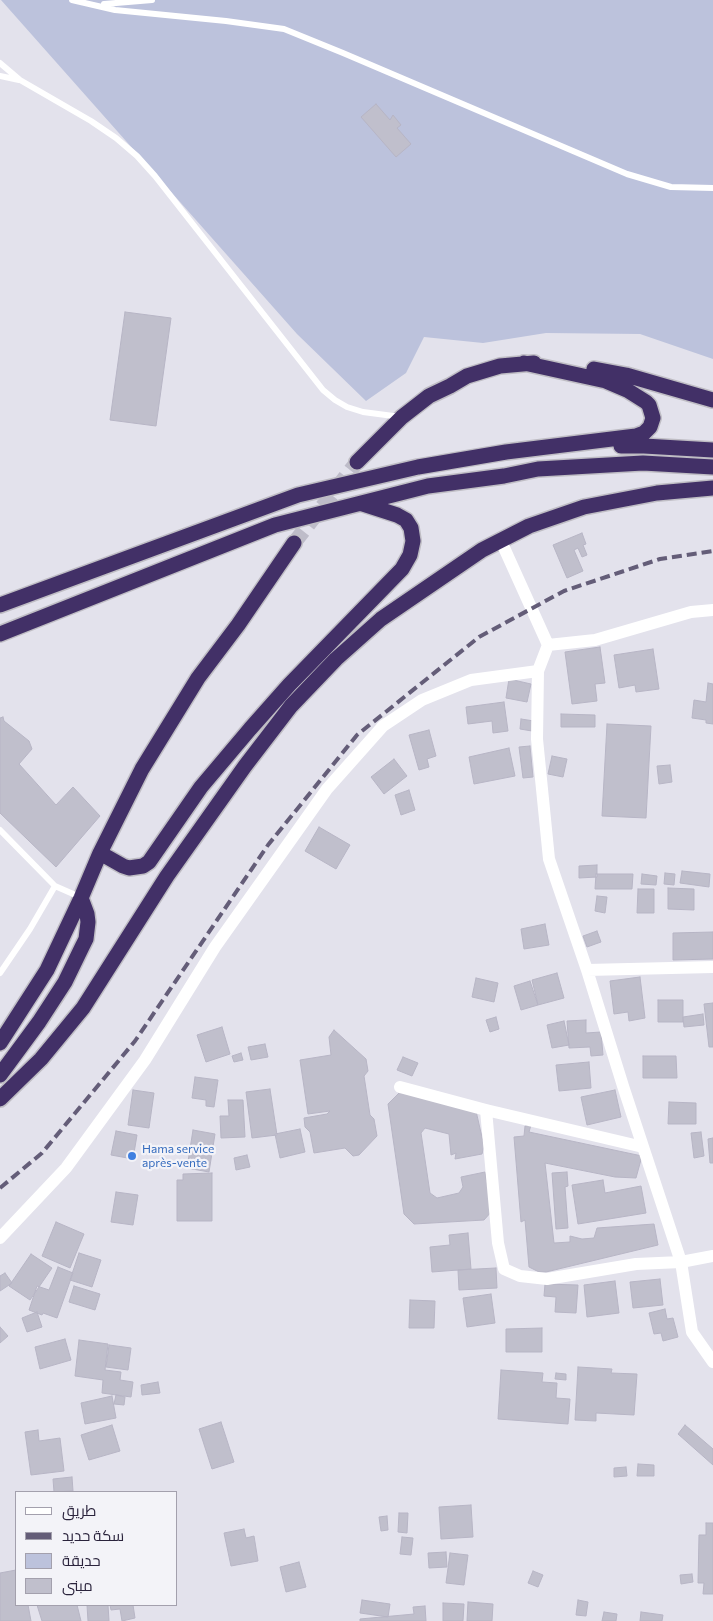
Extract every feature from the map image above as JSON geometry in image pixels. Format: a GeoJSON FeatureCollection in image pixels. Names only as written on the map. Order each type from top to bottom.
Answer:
{"type":"FeatureCollection","features":[{"type":"Feature","properties":{"kind":"highway"},"geometry":{"type":"LineString","coordinates":[[357,462],[402,417],[429,396],[467,376],[500,366],[555,362],[626,375],[713,400]]}},
{"type":"Feature","properties":{"kind":"highway"},"geometry":{"type":"LineString","coordinates":[[0,605],[298,495],[418,467],[539,448],[640,435],[650,427],[652,414],[646,402],[627,390],[606,381],[524,363]]}},
{"type":"Feature","properties":{"kind":"highway"},"geometry":{"type":"LineString","coordinates":[[539,448],[644,446],[713,450]]}},
{"type":"Feature","properties":{"kind":"highway"},"geometry":{"type":"LineString","coordinates":[[0,634],[275,525],[428,486],[504,476],[538,469],[642,463],[713,467]]}},
{"type":"Feature","properties":{"kind":"highway"},"geometry":{"type":"LineString","coordinates":[[0,1099],[41,1060],[83,1008],[167,876],[245,766],[291,706],[336,659],[381,619],[482,550],[530,526],[584,507],[657,493],[713,488]]}},
{"type":"Feature","properties":{"kind":"highway"},"geometry":{"type":"LineString","coordinates":[[100,853],[129,868],[136,868],[149,862],[201,787],[250,729],[402,569],[410,555],[413,541],[411,528],[406,520],[397,515],[363,504]]}},
{"type":"Feature","properties":{"kind":"highway"},"geometry":{"type":"LineString","coordinates":[[0,1043],[47,970],[100,853],[142,769],[198,678],[238,625],[294,543]]}},
{"type":"Feature","properties":{"kind":"highway"},"geometry":{"type":"LineString","coordinates":[[0,1075],[39,1022],[65,982],[86,939],[88,922],[81,898]]}},
{"type":"Feature","properties":{"kind":"street"},"geometry":{"type":"LineString","coordinates":[[501,541],[548,645],[538,671],[537,739],[549,858],[681,1262],[692,1332],[713,1362]]}},
{"type":"Feature","properties":{"kind":"street"},"geometry":{"type":"LineString","coordinates":[[548,645],[595,640],[690,612],[713,610]]}},
{"type":"Feature","properties":{"kind":"street"},"geometry":{"type":"LineString","coordinates":[[0,1238],[66,1168],[145,1060],[215,947],[327,789],[383,726],[422,700],[471,680],[538,671]]}},
{"type":"Feature","properties":{"kind":"street"},"geometry":{"type":"LineString","coordinates":[[587,970],[713,968]]}},
{"type":"Feature","properties":{"kind":"street"},"geometry":{"type":"LineString","coordinates":[[400,1087],[486,1110],[643,1147]]}},
{"type":"Feature","properties":{"kind":"street"},"geometry":{"type":"LineString","coordinates":[[486,1110],[498,1242],[504,1269],[520,1276],[547,1279],[636,1264],[681,1262],[713,1256]]}},
{"type":"Feature","properties":{"kind":"lane"},"geometry":{"type":"LineString","coordinates":[[72,0],[115,10],[284,29],[343,52],[627,174],[671,187],[713,188]]}},
{"type":"Feature","properties":{"kind":"lane"},"geometry":{"type":"LineString","coordinates":[[92,5],[152,0]]}},
{"type":"Feature","properties":{"kind":"lane"},"geometry":{"type":"LineString","coordinates":[[0,63],[20,80],[91,121],[116,138],[137,156],[155,176],[323,390],[347,407],[362,412],[402,417]]}},
{"type":"Feature","properties":{"kind":"lane"},"geometry":{"type":"LineString","coordinates":[[0,76],[20,80]]}},
{"type":"Feature","properties":{"kind":"lane"},"geometry":{"type":"LineString","coordinates":[[0,830],[54,886],[81,898]]}},
{"type":"Feature","properties":{"kind":"lane"},"geometry":{"type":"LineString","coordinates":[[0,972],[30,930],[54,886]]}},
{"type":"Feature","properties":{"kind":"green space"},"geometry":{"type":"Polygon","coordinates":[[[1,0],[713,0],[713,359],[640,334],[546,333],[483,343],[424,337],[406,373],[366,401],[297,334],[1,0]]]}},
{"type":"Feature","properties":{"kind":"building"},"geometry":{"type":"Polygon","coordinates":[[[376,104],[390,120],[393,115],[401,125],[397,128],[411,144],[396,157],[361,117],[376,104]]]}},
{"type":"Feature","properties":{"kind":"building"},"geometry":{"type":"Polygon","coordinates":[[[125,312],[171,318],[156,426],[110,420],[125,312]]]}},
{"type":"Feature","properties":{"kind":"building"},"geometry":{"type":"Polygon","coordinates":[[[582,533],[586,544],[583,545],[587,555],[582,557],[578,548],[574,550],[583,571],[567,578],[553,545],[582,533]]]}},
{"type":"Feature","properties":{"kind":"building"},"geometry":{"type":"Polygon","coordinates":[[[600,647],[605,683],[595,684],[597,701],[572,704],[565,652],[600,647]]]}},
{"type":"Feature","properties":{"kind":"building"},"geometry":{"type":"Polygon","coordinates":[[[653,649],[659,689],[636,692],[635,685],[619,688],[614,655],[653,649]]]}},
{"type":"Feature","properties":{"kind":"building"},"geometry":{"type":"Polygon","coordinates":[[[509,679],[531,684],[527,702],[506,698],[509,679]]]}},
{"type":"Feature","properties":{"kind":"building"},"geometry":{"type":"Polygon","coordinates":[[[708,683],[713,684],[713,724],[706,723],[706,720],[692,718],[694,700],[706,702],[708,683]]]}},
{"type":"Feature","properties":{"kind":"building"},"geometry":{"type":"Polygon","coordinates":[[[504,702],[508,731],[493,733],[492,721],[468,724],[466,707],[504,702]]]}},
{"type":"Feature","properties":{"kind":"building"},"geometry":{"type":"Polygon","coordinates":[[[561,714],[595,715],[595,727],[561,727],[561,714]]]}},
{"type":"Feature","properties":{"kind":"building"},"geometry":{"type":"Polygon","coordinates":[[[3,717],[4,721],[29,741],[32,749],[19,764],[56,805],[73,787],[100,816],[56,867],[0,813],[0,718],[3,717]]]}},
{"type":"Feature","properties":{"kind":"building"},"geometry":{"type":"Polygon","coordinates":[[[521,719],[534,721],[532,731],[520,729],[521,719]]]}},
{"type":"Feature","properties":{"kind":"building"},"geometry":{"type":"Polygon","coordinates":[[[607,724],[651,726],[646,818],[602,816],[607,724]]]}},
{"type":"Feature","properties":{"kind":"building"},"geometry":{"type":"Polygon","coordinates":[[[429,730],[436,756],[427,759],[429,767],[419,770],[409,735],[429,730]]]}},
{"type":"Feature","properties":{"kind":"building"},"geometry":{"type":"Polygon","coordinates":[[[530,746],[533,777],[523,778],[519,747],[530,746]]]}},
{"type":"Feature","properties":{"kind":"building"},"geometry":{"type":"Polygon","coordinates":[[[509,748],[515,776],[474,784],[469,757],[509,748]]]}},
{"type":"Feature","properties":{"kind":"building"},"geometry":{"type":"Polygon","coordinates":[[[552,756],[567,759],[563,777],[548,774],[552,756]]]}},
{"type":"Feature","properties":{"kind":"building"},"geometry":{"type":"Polygon","coordinates":[[[394,759],[407,776],[384,794],[371,777],[394,759]]]}},
{"type":"Feature","properties":{"kind":"building"},"geometry":{"type":"Polygon","coordinates":[[[670,765],[672,782],[659,784],[657,766],[670,765]]]}},
{"type":"Feature","properties":{"kind":"building"},"geometry":{"type":"Polygon","coordinates":[[[409,790],[415,810],[401,815],[395,795],[409,790]]]}},
{"type":"Feature","properties":{"kind":"building"},"geometry":{"type":"Polygon","coordinates":[[[319,827],[350,845],[336,869],[305,851],[319,827]]]}},
{"type":"Feature","properties":{"kind":"building"},"geometry":{"type":"Polygon","coordinates":[[[597,865],[597,877],[579,878],[579,866],[597,865]]]}},
{"type":"Feature","properties":{"kind":"building"},"geometry":{"type":"Polygon","coordinates":[[[682,871],[710,874],[709,887],[680,883],[682,871]]]}},
{"type":"Feature","properties":{"kind":"building"},"geometry":{"type":"Polygon","coordinates":[[[665,873],[675,874],[674,885],[664,884],[665,873]]]}},
{"type":"Feature","properties":{"kind":"building"},"geometry":{"type":"Polygon","coordinates":[[[596,874],[633,874],[632,889],[595,889],[596,874]]]}},
{"type":"Feature","properties":{"kind":"building"},"geometry":{"type":"Polygon","coordinates":[[[642,874],[657,876],[656,885],[641,884],[642,874]]]}},
{"type":"Feature","properties":{"kind":"building"},"geometry":{"type":"Polygon","coordinates":[[[668,888],[694,889],[694,910],[668,909],[668,888]]]}},
{"type":"Feature","properties":{"kind":"building"},"geometry":{"type":"Polygon","coordinates":[[[638,889],[654,889],[654,913],[637,913],[638,889]]]}},
{"type":"Feature","properties":{"kind":"building"},"geometry":{"type":"Polygon","coordinates":[[[597,896],[607,897],[605,913],[595,911],[597,896]]]}},
{"type":"Feature","properties":{"kind":"building"},"geometry":{"type":"Polygon","coordinates":[[[545,924],[549,945],[524,949],[521,929],[545,924]]]}},
{"type":"Feature","properties":{"kind":"building"},"geometry":{"type":"Polygon","coordinates":[[[597,931],[601,942],[587,947],[583,936],[597,931]]]}},
{"type":"Feature","properties":{"kind":"building"},"geometry":{"type":"Polygon","coordinates":[[[713,932],[713,959],[673,960],[673,933],[713,932]]]}},
{"type":"Feature","properties":{"kind":"building"},"geometry":{"type":"Polygon","coordinates":[[[557,973],[564,998],[538,1005],[532,980],[557,973]]]}},
{"type":"Feature","properties":{"kind":"building"},"geometry":{"type":"Polygon","coordinates":[[[640,977],[645,1018],[629,1021],[628,1012],[614,1014],[610,981],[640,977]]]}},
{"type":"Feature","properties":{"kind":"building"},"geometry":{"type":"Polygon","coordinates":[[[476,978],[498,983],[494,1002],[472,997],[476,978]]]}},
{"type":"Feature","properties":{"kind":"building"},"geometry":{"type":"Polygon","coordinates":[[[530,981],[538,1005],[521,1010],[514,986],[530,981]]]}},
{"type":"Feature","properties":{"kind":"building"},"geometry":{"type":"Polygon","coordinates":[[[658,1000],[683,1000],[683,1022],[658,1022],[658,1000]]]}},
{"type":"Feature","properties":{"kind":"building"},"geometry":{"type":"Polygon","coordinates":[[[713,1003],[713,1047],[709,1047],[704,1004],[713,1003]]]}},
{"type":"Feature","properties":{"kind":"building"},"geometry":{"type":"Polygon","coordinates":[[[703,1014],[704,1025],[684,1027],[683,1017],[703,1014]]]}},
{"type":"Feature","properties":{"kind":"building"},"geometry":{"type":"Polygon","coordinates":[[[496,1017],[499,1029],[490,1032],[486,1020],[496,1017]]]}},
{"type":"Feature","properties":{"kind":"building"},"geometry":{"type":"Polygon","coordinates":[[[586,1020],[586,1033],[601,1032],[603,1055],[591,1056],[590,1047],[569,1048],[567,1021],[586,1020]]]}},
{"type":"Feature","properties":{"kind":"building"},"geometry":{"type":"Polygon","coordinates":[[[564,1021],[569,1045],[552,1048],[547,1025],[564,1021]]]}},
{"type":"Feature","properties":{"kind":"building"},"geometry":{"type":"Polygon","coordinates":[[[222,1027],[230,1054],[206,1062],[197,1035],[222,1027]]]}},
{"type":"Feature","properties":{"kind":"building"},"geometry":{"type":"Polygon","coordinates":[[[334,1030],[366,1059],[368,1071],[364,1076],[370,1115],[374,1119],[377,1136],[359,1155],[353,1156],[345,1148],[314,1153],[310,1132],[305,1127],[304,1118],[327,1114],[330,1111],[308,1114],[300,1060],[331,1055],[329,1037],[334,1030]]]}},
{"type":"Feature","properties":{"kind":"building"},"geometry":{"type":"Polygon","coordinates":[[[265,1044],[268,1057],[251,1060],[248,1047],[265,1044]]]}},
{"type":"Feature","properties":{"kind":"building"},"geometry":{"type":"Polygon","coordinates":[[[241,1053],[243,1060],[234,1062],[232,1056],[241,1053]]]}},
{"type":"Feature","properties":{"kind":"building"},"geometry":{"type":"Polygon","coordinates":[[[643,1056],[676,1056],[677,1078],[643,1078],[643,1056]]]}},
{"type":"Feature","properties":{"kind":"building"},"geometry":{"type":"Polygon","coordinates":[[[403,1057],[418,1063],[412,1076],[397,1070],[403,1057]]]}},
{"type":"Feature","properties":{"kind":"building"},"geometry":{"type":"Polygon","coordinates":[[[589,1062],[591,1088],[559,1091],[556,1065],[589,1062]]]}},
{"type":"Feature","properties":{"kind":"building"},"geometry":{"type":"Polygon","coordinates":[[[195,1077],[218,1080],[214,1107],[206,1106],[206,1100],[192,1098],[195,1077]]]}},
{"type":"Feature","properties":{"kind":"building"},"geometry":{"type":"Polygon","coordinates":[[[270,1089],[277,1135],[252,1138],[246,1092],[270,1089]]]}},
{"type":"Feature","properties":{"kind":"building"},"geometry":{"type":"Polygon","coordinates":[[[133,1090],[154,1093],[149,1128],[128,1125],[133,1090]]]}},
{"type":"Feature","properties":{"kind":"building"},"geometry":{"type":"Polygon","coordinates":[[[615,1090],[621,1117],[587,1125],[581,1097],[615,1090]]]}},
{"type":"Feature","properties":{"kind":"building"},"geometry":{"type":"Polygon","coordinates":[[[400,1092],[476,1111],[484,1146],[482,1154],[455,1159],[456,1153],[451,1155],[449,1134],[425,1128],[421,1133],[430,1193],[437,1198],[459,1193],[463,1187],[461,1177],[485,1172],[492,1211],[484,1220],[414,1224],[404,1214],[388,1104],[400,1092]]]}},
{"type":"Feature","properties":{"kind":"building"},"geometry":{"type":"Polygon","coordinates":[[[228,1100],[243,1100],[245,1137],[221,1138],[220,1116],[229,1116],[228,1100]]]}},
{"type":"Feature","properties":{"kind":"building"},"geometry":{"type":"Polygon","coordinates":[[[669,1102],[696,1103],[696,1124],[668,1124],[669,1102]]]}},
{"type":"Feature","properties":{"kind":"building"},"geometry":{"type":"Polygon","coordinates":[[[531,1125],[529,1132],[642,1156],[636,1178],[615,1177],[545,1163],[554,1243],[570,1242],[570,1236],[582,1239],[594,1238],[597,1228],[654,1224],[658,1245],[546,1272],[539,1272],[529,1267],[525,1220],[521,1222],[514,1137],[524,1136],[525,1126],[531,1125]]]}},
{"type":"Feature","properties":{"kind":"building"},"geometry":{"type":"Polygon","coordinates":[[[300,1129],[305,1152],[280,1158],[275,1134],[300,1129]]]}},
{"type":"Feature","properties":{"kind":"building"},"geometry":{"type":"Polygon","coordinates":[[[193,1130],[215,1134],[209,1172],[187,1168],[193,1130]]]}},
{"type":"Feature","properties":{"kind":"building"},"geometry":{"type":"Polygon","coordinates":[[[116,1131],[137,1135],[133,1159],[111,1155],[116,1131]]]}},
{"type":"Feature","properties":{"kind":"building"},"geometry":{"type":"Polygon","coordinates":[[[701,1132],[704,1156],[694,1158],[691,1133],[701,1132]]]}},
{"type":"Feature","properties":{"kind":"building"},"geometry":{"type":"Polygon","coordinates":[[[713,1138],[713,1163],[710,1163],[708,1139],[713,1138]]]}},
{"type":"Feature","properties":{"kind":"building"},"geometry":{"type":"Polygon","coordinates":[[[247,1155],[250,1167],[236,1170],[234,1158],[247,1155]]]}},
{"type":"Feature","properties":{"kind":"building"},"geometry":{"type":"Polygon","coordinates":[[[567,1172],[568,1186],[565,1187],[568,1228],[556,1229],[552,1173],[567,1172]]]}},
{"type":"Feature","properties":{"kind":"building"},"geometry":{"type":"Polygon","coordinates":[[[212,1173],[212,1221],[177,1221],[177,1180],[183,1180],[183,1174],[212,1173]]]}},
{"type":"Feature","properties":{"kind":"building"},"geometry":{"type":"Polygon","coordinates":[[[603,1180],[605,1193],[641,1186],[646,1213],[578,1224],[572,1185],[603,1180]]]}},
{"type":"Feature","properties":{"kind":"building"},"geometry":{"type":"Polygon","coordinates":[[[116,1192],[138,1195],[133,1225],[111,1222],[116,1192]]]}},
{"type":"Feature","properties":{"kind":"building"},"geometry":{"type":"Polygon","coordinates":[[[56,1222],[84,1234],[70,1268],[42,1256],[56,1222]]]}},
{"type":"Feature","properties":{"kind":"building"},"geometry":{"type":"Polygon","coordinates":[[[468,1233],[471,1269],[432,1272],[430,1247],[450,1245],[449,1235],[468,1233]]]}},
{"type":"Feature","properties":{"kind":"building"},"geometry":{"type":"Polygon","coordinates":[[[79,1253],[101,1260],[92,1287],[70,1280],[79,1253]]]}},
{"type":"Feature","properties":{"kind":"building"},"geometry":{"type":"Polygon","coordinates":[[[31,1254],[52,1268],[30,1300],[9,1286],[31,1254]]]}},
{"type":"Feature","properties":{"kind":"building"},"geometry":{"type":"Polygon","coordinates":[[[58,1267],[73,1273],[57,1318],[29,1310],[37,1286],[49,1290],[58,1267]]]}},
{"type":"Feature","properties":{"kind":"building"},"geometry":{"type":"Polygon","coordinates":[[[496,1268],[497,1288],[459,1290],[458,1270],[496,1268]]]}},
{"type":"Feature","properties":{"kind":"building"},"geometry":{"type":"Polygon","coordinates":[[[5,1273],[12,1283],[0,1291],[0,1276],[5,1273]]]}},
{"type":"Feature","properties":{"kind":"building"},"geometry":{"type":"Polygon","coordinates":[[[660,1279],[663,1305],[633,1308],[630,1282],[660,1279]]]}},
{"type":"Feature","properties":{"kind":"building"},"geometry":{"type":"Polygon","coordinates":[[[615,1281],[619,1313],[587,1317],[584,1285],[615,1281]]]}},
{"type":"Feature","properties":{"kind":"building"},"geometry":{"type":"Polygon","coordinates":[[[545,1284],[578,1285],[576,1313],[555,1312],[556,1297],[544,1296],[545,1284]]]}},
{"type":"Feature","properties":{"kind":"building"},"geometry":{"type":"Polygon","coordinates":[[[74,1286],[100,1294],[95,1310],[69,1302],[74,1286]]]}},
{"type":"Feature","properties":{"kind":"building"},"geometry":{"type":"Polygon","coordinates":[[[491,1294],[495,1323],[467,1327],[463,1298],[491,1294]]]}},
{"type":"Feature","properties":{"kind":"building"},"geometry":{"type":"Polygon","coordinates":[[[410,1300],[435,1301],[434,1328],[409,1328],[410,1300]]]}},
{"type":"Feature","properties":{"kind":"building"},"geometry":{"type":"Polygon","coordinates":[[[665,1309],[667,1319],[673,1318],[678,1337],[663,1341],[661,1333],[654,1334],[649,1313],[665,1309]]]}},
{"type":"Feature","properties":{"kind":"building"},"geometry":{"type":"Polygon","coordinates":[[[37,1312],[42,1327],[27,1332],[22,1318],[37,1312]]]}},
{"type":"Feature","properties":{"kind":"building"},"geometry":{"type":"Polygon","coordinates":[[[0,1327],[8,1336],[0,1343],[0,1327]]]}},
{"type":"Feature","properties":{"kind":"building"},"geometry":{"type":"Polygon","coordinates":[[[542,1328],[542,1352],[506,1352],[506,1329],[542,1328]]]}},
{"type":"Feature","properties":{"kind":"building"},"geometry":{"type":"Polygon","coordinates":[[[65,1339],[71,1360],[40,1369],[35,1347],[65,1339]]]}},
{"type":"Feature","properties":{"kind":"building"},"geometry":{"type":"Polygon","coordinates":[[[79,1340],[108,1344],[105,1370],[121,1372],[120,1380],[133,1382],[131,1397],[102,1393],[103,1380],[75,1376],[79,1340]]]}},
{"type":"Feature","properties":{"kind":"building"},"geometry":{"type":"Polygon","coordinates":[[[109,1345],[131,1348],[128,1370],[106,1367],[109,1345]]]}},
{"type":"Feature","properties":{"kind":"building"},"geometry":{"type":"Polygon","coordinates":[[[578,1367],[612,1369],[611,1373],[637,1374],[634,1415],[596,1413],[596,1421],[575,1420],[578,1367]]]}},
{"type":"Feature","properties":{"kind":"building"},"geometry":{"type":"Polygon","coordinates":[[[501,1370],[543,1373],[542,1382],[557,1383],[556,1398],[570,1399],[568,1424],[498,1419],[501,1370]]]}},
{"type":"Feature","properties":{"kind":"building"},"geometry":{"type":"Polygon","coordinates":[[[556,1373],[566,1374],[566,1380],[555,1379],[556,1373]]]}},
{"type":"Feature","properties":{"kind":"building"},"geometry":{"type":"Polygon","coordinates":[[[158,1382],[160,1393],[142,1395],[141,1385],[158,1382]]]}},
{"type":"Feature","properties":{"kind":"building"},"geometry":{"type":"Polygon","coordinates":[[[116,1395],[125,1397],[124,1405],[114,1404],[116,1395]]]}},
{"type":"Feature","properties":{"kind":"building"},"geometry":{"type":"Polygon","coordinates":[[[112,1396],[116,1418],[85,1424],[81,1403],[112,1396]]]}},
{"type":"Feature","properties":{"kind":"building"},"geometry":{"type":"Polygon","coordinates":[[[221,1422],[234,1462],[212,1469],[199,1429],[221,1422]]]}},
{"type":"Feature","properties":{"kind":"building"},"geometry":{"type":"Polygon","coordinates":[[[112,1425],[120,1451],[89,1460],[81,1435],[112,1425]]]}},
{"type":"Feature","properties":{"kind":"building"},"geometry":{"type":"Polygon","coordinates":[[[685,1425],[713,1449],[713,1465],[678,1434],[685,1425]]]}},
{"type":"Feature","properties":{"kind":"building"},"geometry":{"type":"Polygon","coordinates":[[[38,1430],[39,1441],[60,1438],[64,1471],[31,1475],[25,1432],[38,1430]]]}},
{"type":"Feature","properties":{"kind":"building"},"geometry":{"type":"Polygon","coordinates":[[[638,1464],[654,1465],[654,1476],[637,1476],[638,1464]]]}},
{"type":"Feature","properties":{"kind":"building"},"geometry":{"type":"Polygon","coordinates":[[[626,1467],[627,1476],[614,1477],[614,1468],[626,1467]]]}},
{"type":"Feature","properties":{"kind":"building"},"geometry":{"type":"Polygon","coordinates":[[[72,1477],[73,1491],[54,1491],[53,1479],[72,1477]]]}},
{"type":"Feature","properties":{"kind":"building"},"geometry":{"type":"Polygon","coordinates":[[[471,1505],[473,1537],[441,1539],[439,1507],[471,1505]]]}},
{"type":"Feature","properties":{"kind":"building"},"geometry":{"type":"Polygon","coordinates":[[[399,1513],[408,1513],[407,1533],[398,1532],[399,1513]]]}},
{"type":"Feature","properties":{"kind":"building"},"geometry":{"type":"Polygon","coordinates":[[[387,1516],[388,1530],[381,1531],[379,1517],[387,1516]]]}},
{"type":"Feature","properties":{"kind":"building"},"geometry":{"type":"Polygon","coordinates":[[[706,1523],[713,1523],[713,1594],[703,1594],[704,1583],[698,1583],[699,1535],[706,1535],[706,1523]]]}},
{"type":"Feature","properties":{"kind":"building"},"geometry":{"type":"Polygon","coordinates":[[[244,1529],[246,1538],[254,1536],[258,1561],[231,1566],[224,1533],[244,1529]]]}},
{"type":"Feature","properties":{"kind":"building"},"geometry":{"type":"Polygon","coordinates":[[[402,1537],[413,1538],[411,1555],[400,1554],[402,1537]]]}},
{"type":"Feature","properties":{"kind":"building"},"geometry":{"type":"Polygon","coordinates":[[[446,1552],[447,1567],[429,1568],[428,1553],[446,1552]]]}},
{"type":"Feature","properties":{"kind":"building"},"geometry":{"type":"Polygon","coordinates":[[[450,1553],[468,1555],[464,1585],[446,1583],[450,1553]]]}},
{"type":"Feature","properties":{"kind":"building"},"geometry":{"type":"Polygon","coordinates":[[[299,1562],[306,1587],[286,1592],[280,1567],[299,1562]]]}},
{"type":"Feature","properties":{"kind":"building"},"geometry":{"type":"Polygon","coordinates":[[[15,1570],[15,1606],[28,1606],[31,1621],[0,1621],[0,1573],[15,1570]]]}},
{"type":"Feature","properties":{"kind":"building"},"geometry":{"type":"Polygon","coordinates":[[[533,1571],[543,1575],[538,1587],[528,1583],[533,1571]]]}},
{"type":"Feature","properties":{"kind":"building"},"geometry":{"type":"Polygon","coordinates":[[[692,1574],[693,1582],[681,1584],[680,1575],[692,1574]]]}},
{"type":"Feature","properties":{"kind":"building"},"geometry":{"type":"Polygon","coordinates":[[[362,1600],[390,1604],[388,1617],[360,1613],[362,1600]]]}},
{"type":"Feature","properties":{"kind":"building"},"geometry":{"type":"Polygon","coordinates":[[[578,1600],[588,1602],[586,1616],[576,1615],[578,1600]]]}},
{"type":"Feature","properties":{"kind":"building"},"geometry":{"type":"Polygon","coordinates":[[[468,1602],[493,1604],[492,1621],[467,1621],[468,1602]]]}},
{"type":"Feature","properties":{"kind":"building"},"geometry":{"type":"Polygon","coordinates":[[[443,1603],[464,1604],[463,1621],[443,1621],[443,1603]]]}},
{"type":"Feature","properties":{"kind":"building"},"geometry":{"type":"Polygon","coordinates":[[[37,1606],[77,1606],[81,1621],[42,1621],[37,1606]]]}},
{"type":"Feature","properties":{"kind":"building"},"geometry":{"type":"Polygon","coordinates":[[[87,1606],[108,1606],[109,1621],[88,1621],[87,1606]]]}},
{"type":"Feature","properties":{"kind":"building"},"geometry":{"type":"Polygon","coordinates":[[[110,1606],[133,1606],[135,1618],[122,1621],[120,1609],[111,1610],[110,1606]]]}},
{"type":"Feature","properties":{"kind":"building"},"geometry":{"type":"Polygon","coordinates":[[[425,1606],[426,1621],[360,1621],[360,1619],[414,1614],[413,1607],[425,1606]]]}},
{"type":"Feature","properties":{"kind":"building"},"geometry":{"type":"Polygon","coordinates":[[[604,1612],[617,1614],[616,1621],[602,1621],[604,1612]]]}},
{"type":"Feature","properties":{"kind":"building"},"geometry":{"type":"Polygon","coordinates":[[[641,1612],[663,1615],[662,1621],[640,1621],[641,1612]]]}},
{"type":"Feature","properties":{"kind":"tunnel"},"geometry":{"type":"LineString","coordinates":[[294,543],[357,462]]}},
{"type":"Feature","properties":{"kind":"railway"},"geometry":{"type":"LineString","coordinates":[[0,1188],[42,1153],[135,1041],[268,845],[357,735],[479,637],[564,591],[660,559],[713,551]]}},
{"type":"Feature","properties":{"kind":"place","name":"Hama service après-vente"},"geometry":{"type":"Point","coordinates":[132,1156]}}]}
